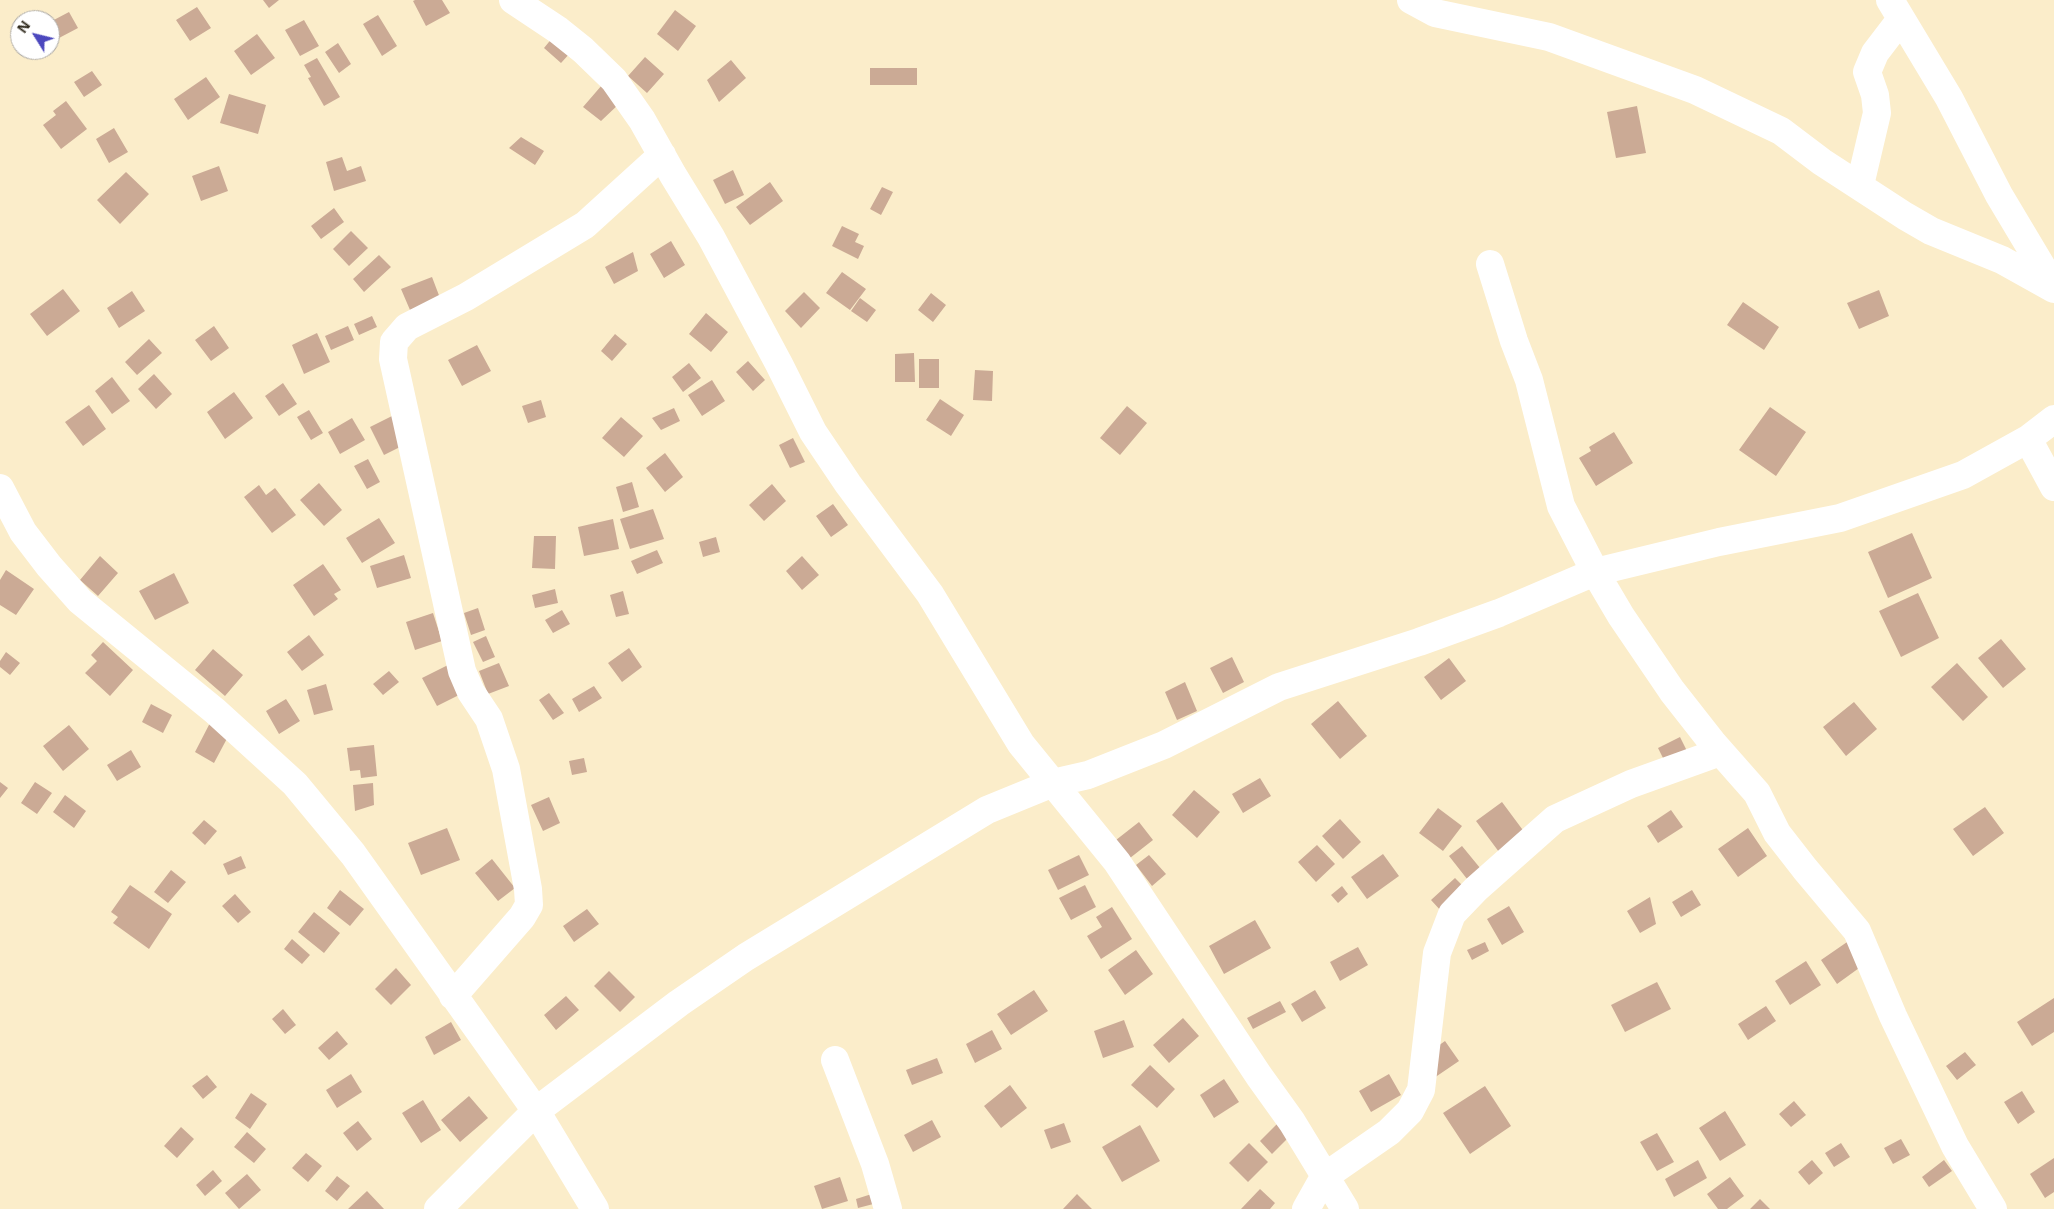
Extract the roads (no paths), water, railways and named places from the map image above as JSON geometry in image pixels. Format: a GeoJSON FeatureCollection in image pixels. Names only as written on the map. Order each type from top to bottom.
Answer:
{"type":"FeatureCollection","features":[{"type":"Feature","properties":{"kind":"street"},"geometry":{"type":"LineString","coordinates":[[512,0],[558,30],[583,50],[614,80],[642,120],[715,245],[779,364],[812,432],[848,484],[930,594],[1021,744],[1117,862],[1259,1076],[1292,1122],[1345,1209]]}},
{"type":"Feature","properties":{"kind":"street"},"geometry":{"type":"LineString","coordinates":[[1411,0],[1435,13],[1548,37],[1695,90],[1781,131],[1822,162],[1931,231],[2002,260],[2054,288]]}},
{"type":"Feature","properties":{"kind":"street"},"geometry":{"type":"LineString","coordinates":[[1860,185],[1877,113],[1875,95],[1867,72],[1896,10]]}},
{"type":"Feature","properties":{"kind":"street"},"geometry":{"type":"LineString","coordinates":[[1896,10],[1949,98],[1998,195],[2054,288]]}},
{"type":"Feature","properties":{"kind":"street"},"geometry":{"type":"LineString","coordinates":[[452,996],[522,917],[529,905],[528,889],[506,769],[489,718],[471,692],[462,671],[393,359],[394,342],[407,327],[466,297],[584,225],[662,155]]}},
{"type":"Feature","properties":{"kind":"street"},"geometry":{"type":"LineString","coordinates":[[1490,264],[1514,341],[1529,380],[1560,506],[1595,572],[1621,616],[1672,691],[1720,752],[1757,793],[1777,833],[1857,931],[1892,1016],[1947,1129],[1993,1209]]}},
{"type":"Feature","properties":{"kind":"street"},"geometry":{"type":"LineString","coordinates":[[438,1209],[536,1111],[671,1008],[746,957],[987,810],[1053,783],[1088,775],[1164,745],[1279,687],[1481,620],[1595,572],[1719,542],[1840,518],[1963,475],[2028,439],[2054,419]]}},
{"type":"Feature","properties":{"kind":"street"},"geometry":{"type":"LineString","coordinates":[[2028,439],[2054,487]]}},
{"type":"Feature","properties":{"kind":"street"},"geometry":{"type":"LineString","coordinates":[[0,488],[23,532],[49,566],[80,601],[215,712],[295,784],[353,854],[452,996],[536,1111],[595,1209]]}},
{"type":"Feature","properties":{"kind":"street"},"geometry":{"type":"LineString","coordinates":[[1306,1209],[1324,1177],[1389,1132],[1410,1111],[1421,1090],[1437,953],[1452,914],[1476,889],[1555,819],[1631,784],[1720,752]]}},
{"type":"Feature","properties":{"kind":"street"},"geometry":{"type":"LineString","coordinates":[[835,1060],[875,1164],[888,1209]]}}]}
